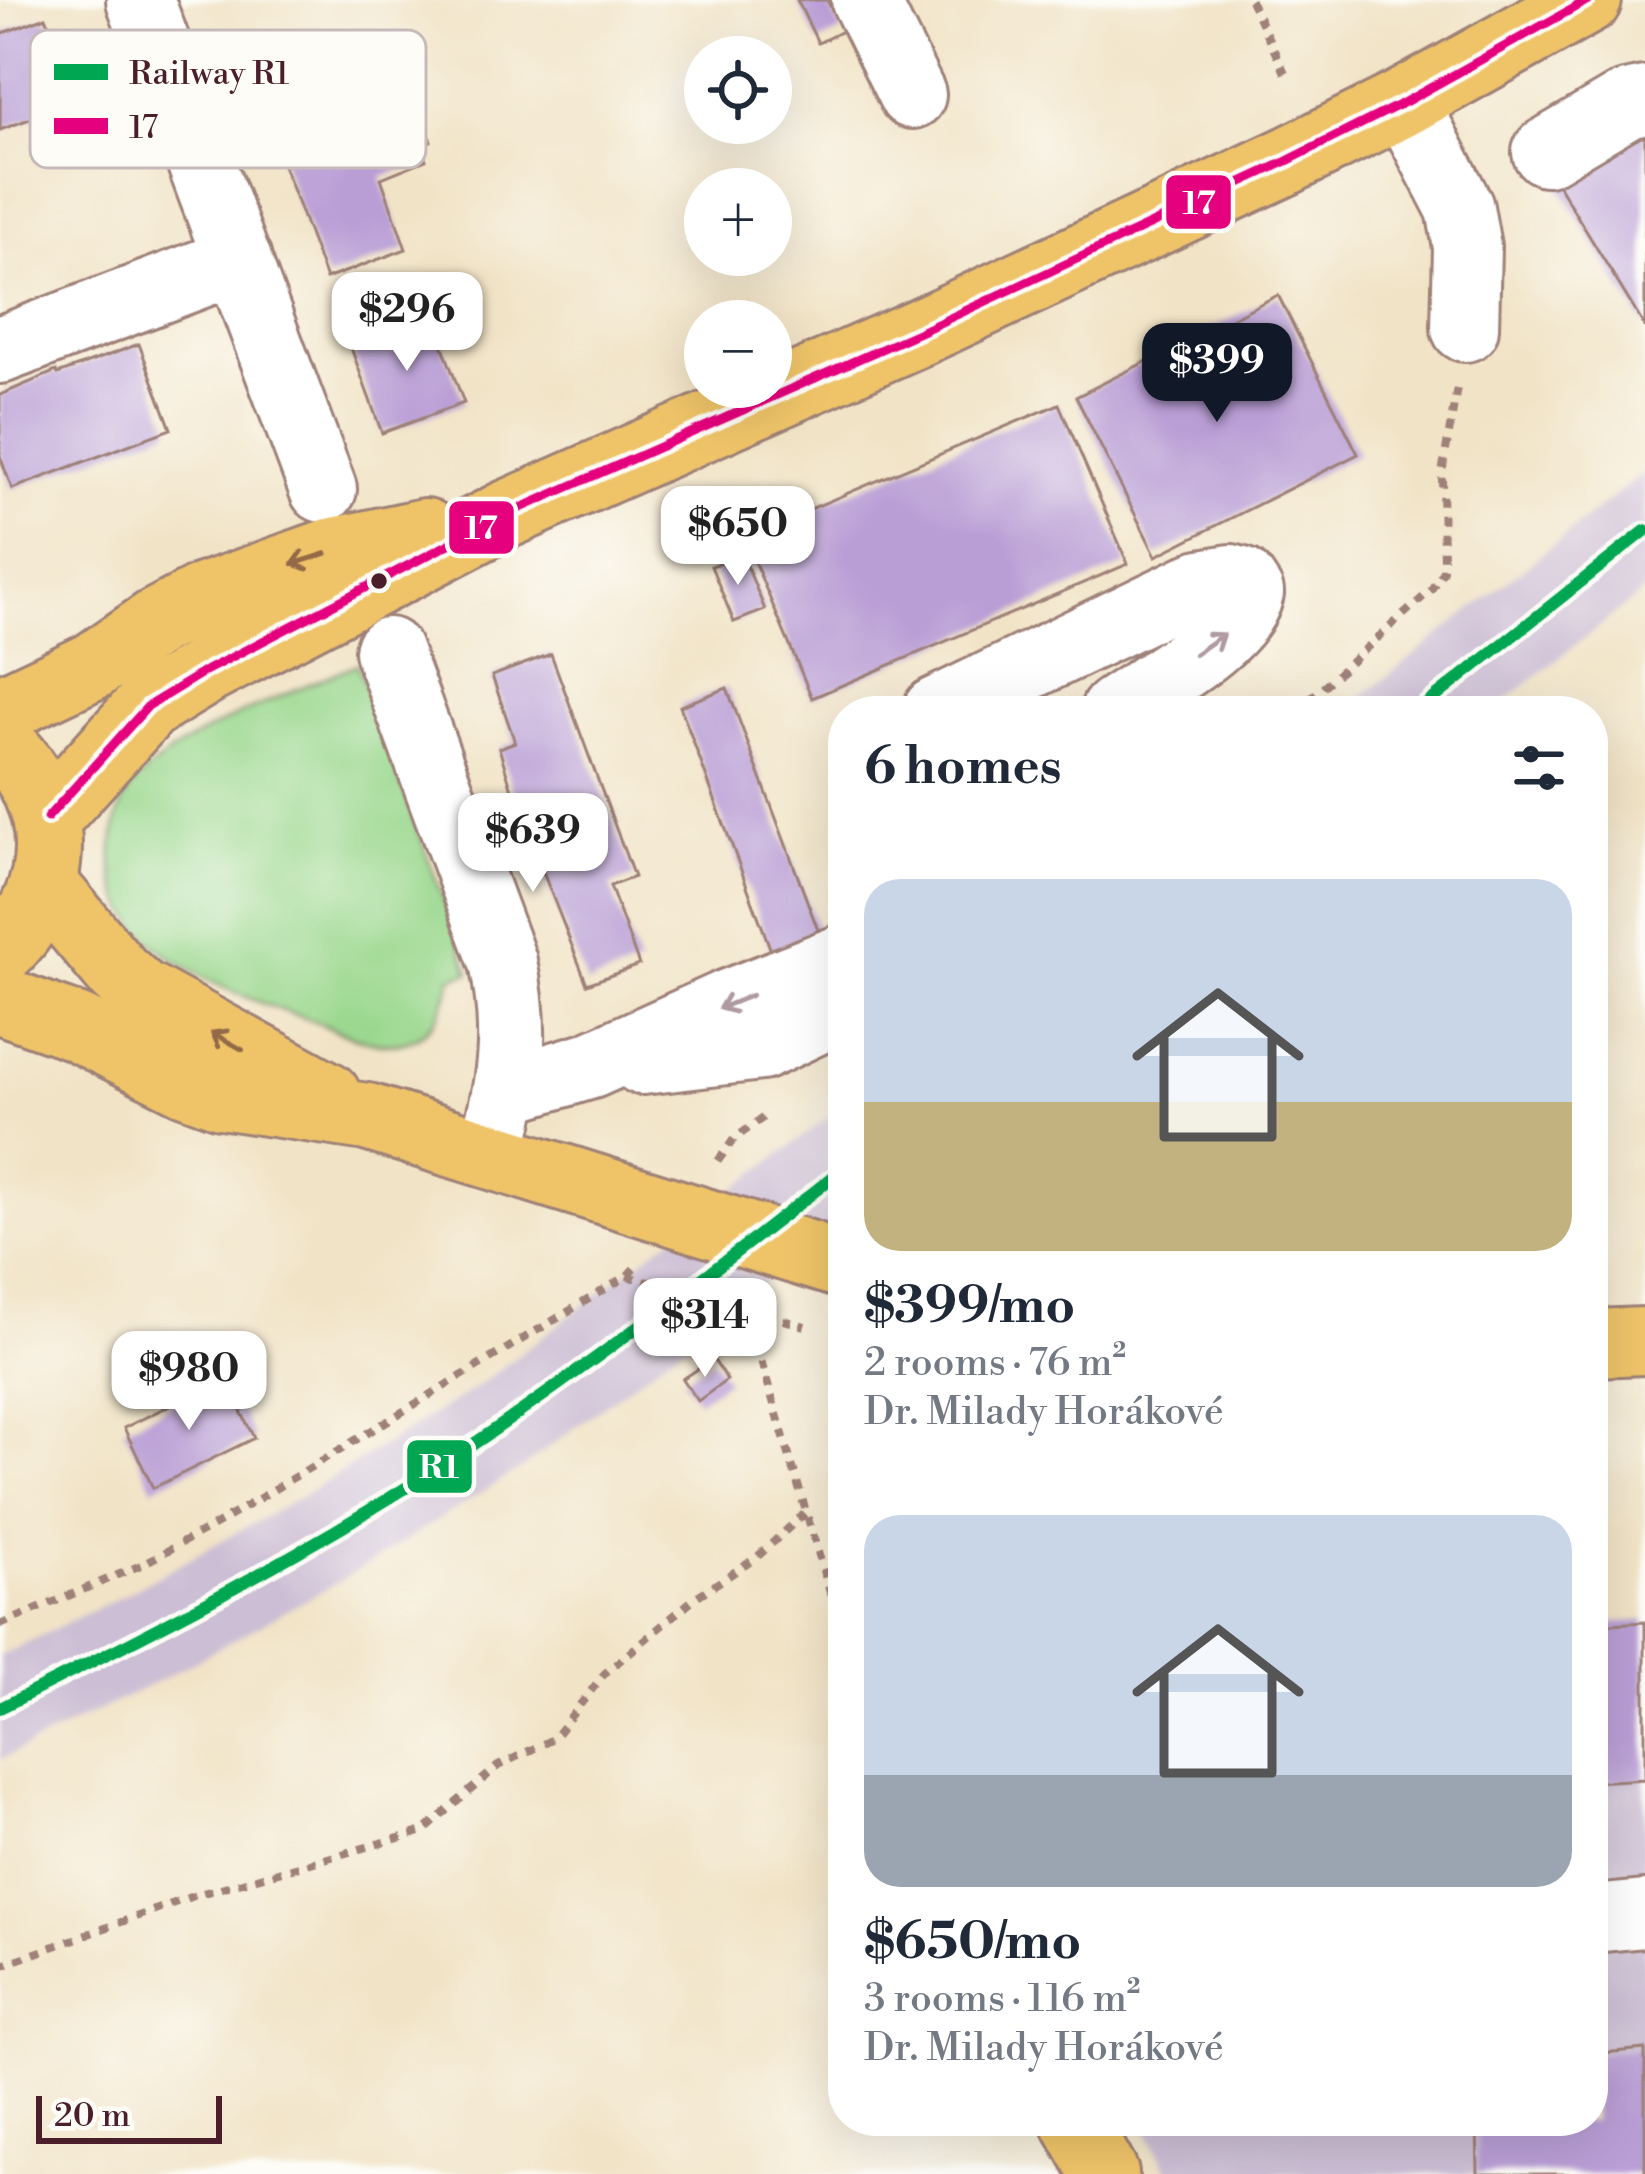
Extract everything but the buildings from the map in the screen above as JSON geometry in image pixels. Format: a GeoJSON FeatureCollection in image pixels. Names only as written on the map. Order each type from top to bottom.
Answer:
{"type":"FeatureCollection","features":[{"type":"Feature","properties":{"kind":"main road"},"geometry":{"type":"LineString","coordinates":[[46,818],[148,706],[207,670],[506,515],[922,332],[1405,102],[1588,0]]}},
{"type":"Feature","properties":{"kind":"main road"},"geometry":{"type":"LineString","coordinates":[[0,710],[93,666],[171,613],[246,581],[330,552],[506,515]]}},
{"type":"Feature","properties":{"kind":"main road"},"geometry":{"type":"LineString","coordinates":[[0,743],[27,772],[46,818],[49,863],[44,885],[17,936],[0,952]]}},
{"type":"Feature","properties":{"kind":"main road"},"geometry":{"type":"LineString","coordinates":[[44,885],[139,992],[367,1117]]}},
{"type":"Feature","properties":{"kind":"main road"},"geometry":{"type":"LineString","coordinates":[[0,1000],[76,1027],[221,1095],[367,1117],[828,1260]]}},
{"type":"Feature","properties":{"kind":"main road"},"geometry":{"type":"LineString","coordinates":[[1608,1342],[1645,1341]]}},
{"type":"Feature","properties":{"kind":"main road"},"geometry":{"type":"LineString","coordinates":[[1083,2136],[1105,2174]]}},
{"type":"Feature","properties":{"kind":"street"},"geometry":{"type":"LineString","coordinates":[[140,0],[151,30]]}},
{"type":"Feature","properties":{"kind":"street"},"geometry":{"type":"LineString","coordinates":[[866,0],[912,95]]}},
{"type":"Feature","properties":{"kind":"street"},"geometry":{"type":"LineString","coordinates":[[1546,152],[1627,104],[1645,100]]}},
{"type":"Feature","properties":{"kind":"street"},"geometry":{"type":"LineString","coordinates":[[1405,102],[1460,208],[1467,247],[1465,328]]}},
{"type":"Feature","properties":{"kind":"street"},"geometry":{"type":"LineString","coordinates":[[203,168],[323,489]]}},
{"type":"Feature","properties":{"kind":"street"},"geometry":{"type":"LineString","coordinates":[[0,350],[238,260]]}},
{"type":"Feature","properties":{"kind":"street"},"geometry":{"type":"LineString","coordinates":[[967,696],[1201,583],[1242,580],[1250,593],[1248,604],[1231,629],[1135,696]]}},
{"type":"Feature","properties":{"kind":"street"},"geometry":{"type":"LineString","coordinates":[[388,651],[503,962],[514,1057],[491,1154]]}},
{"type":"Feature","properties":{"kind":"street"},"geometry":{"type":"LineString","coordinates":[[508,1090],[591,1065],[828,964]]}},
{"type":"Feature","properties":{"kind":"street"},"geometry":{"type":"LineString","coordinates":[[591,1065],[740,1052],[784,1038],[828,1016]]}},
{"type":"Feature","properties":{"kind":"street"},"geometry":{"type":"LineString","coordinates":[[1608,1918],[1645,1915]]}},
{"type":"Feature","properties":{"kind":"path"},"geometry":{"type":"LineString","coordinates":[[1250,0],[1289,81]]}},
{"type":"Feature","properties":{"kind":"path"},"geometry":{"type":"LineString","coordinates":[[1313,696],[1431,590],[1442,571],[1442,472],[1465,328]]}},
{"type":"Feature","properties":{"kind":"path"},"geometry":{"type":"LineString","coordinates":[[0,1624],[141,1564],[220,1522],[627,1276],[746,1310],[828,1586]]}},
{"type":"Feature","properties":{"kind":"path"},"geometry":{"type":"LineString","coordinates":[[0,1966],[196,1895],[424,1831],[498,1766],[553,1739],[605,1673],[696,1597],[756,1558],[806,1512]]}},
{"type":"Feature","properties":{"kind":"shaded area"},"geometry":{"type":"Polygon","coordinates":[[[1645,472],[1645,590],[1511,696],[1363,696],[1645,472]]]}},
{"type":"Feature","properties":{"kind":"shaded area"},"geometry":{"type":"Polygon","coordinates":[[[828,1118],[828,1233],[526,1465],[347,1577],[166,1677],[0,1760],[0,1656],[301,1497],[474,1389],[828,1118]]]}},
{"type":"Feature","properties":{"kind":"shaded area"},"geometry":{"type":"Polygon","coordinates":[[[1645,1620],[1645,2174],[1169,2174],[1150,2136],[1608,2136],[1608,1622],[1645,1620]]]}},
{"type":"Feature","properties":{"kind":"green space"},"geometry":{"type":"Polygon","coordinates":[[[357,664],[470,972],[452,977],[443,1006],[425,1031],[395,1043],[358,1038],[210,981],[150,940],[129,914],[116,883],[117,819],[127,794],[144,773],[232,718],[357,664]]]}},
{"type":"Feature","properties":{"kind":"rail line","name":"R1"},"geometry":{"type":"LineString","coordinates":[[1437,696],[1645,531]]}},
{"type":"Feature","properties":{"kind":"rail line","name":"R1"},"geometry":{"type":"LineString","coordinates":[[0,1708],[255,1576],[440,1466],[631,1332],[828,1181]]}},
{"type":"Feature","properties":{"kind":"transit line","name":"17"},"geometry":{"type":"LineString","coordinates":[[47,818],[148,706],[207,670],[505,515],[922,331],[1287,161],[1405,102],[1588,0]]}}]}
